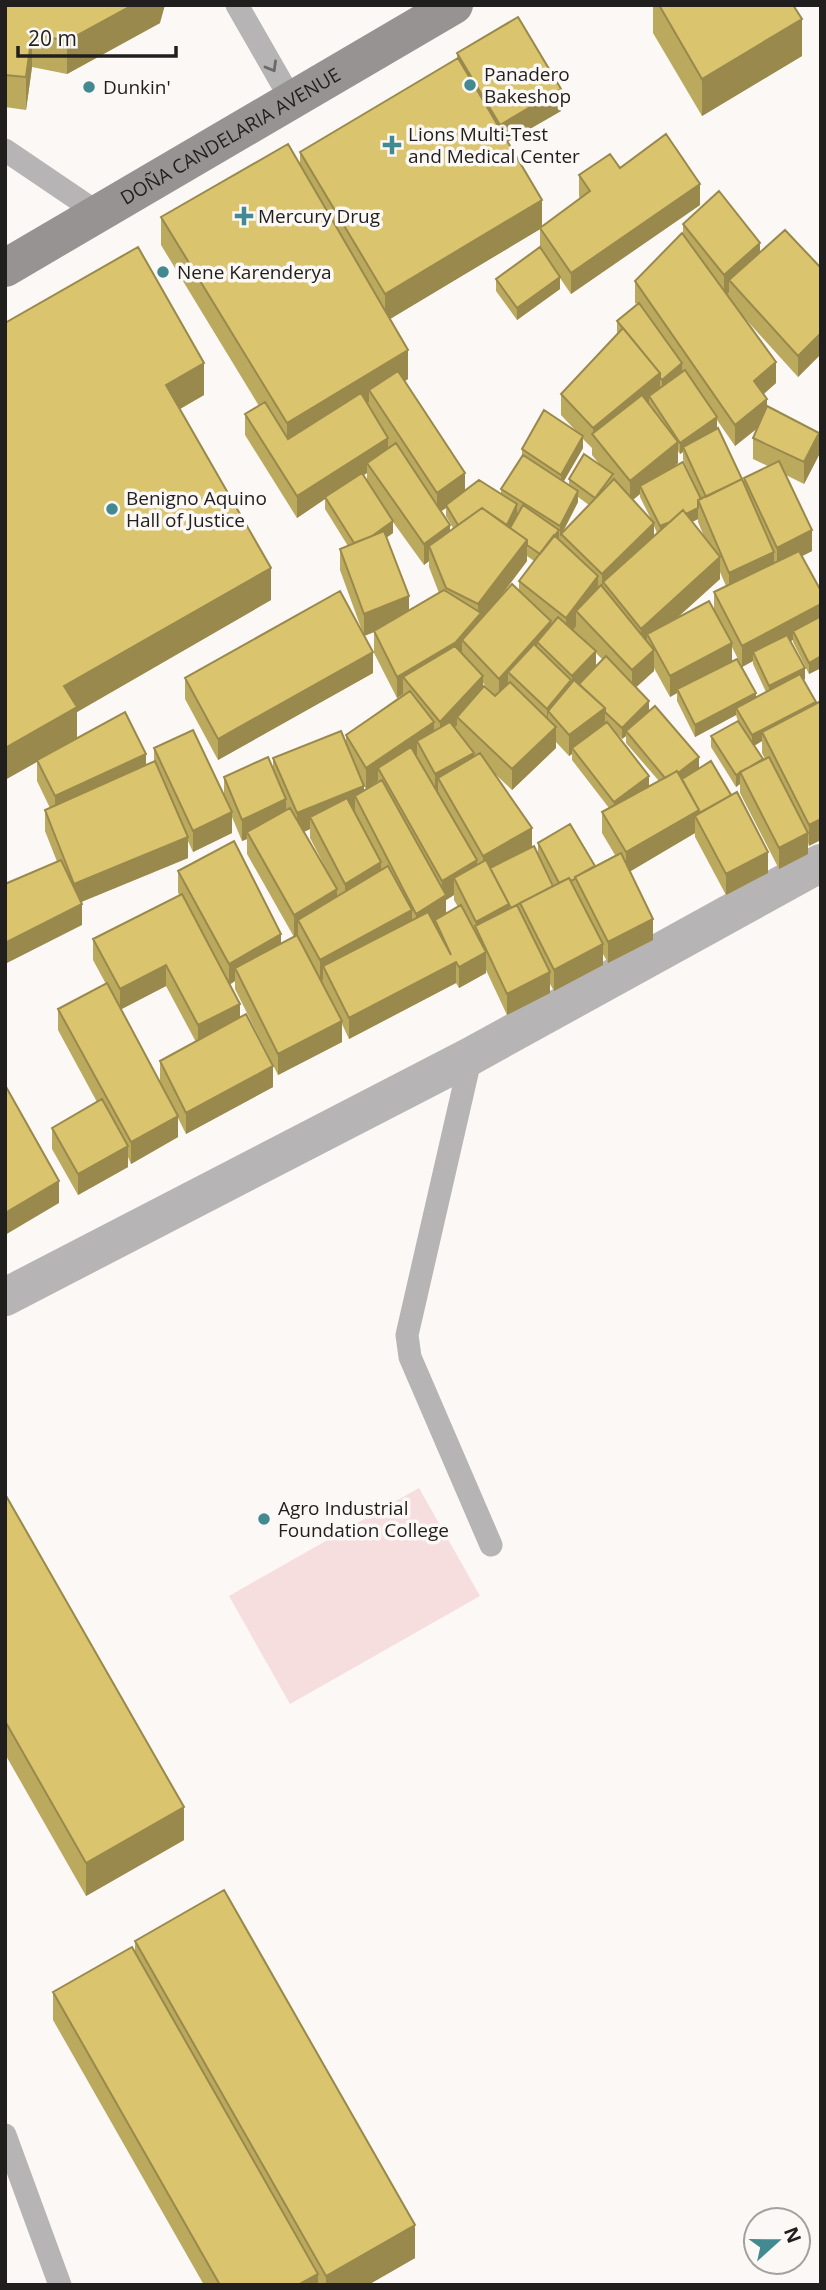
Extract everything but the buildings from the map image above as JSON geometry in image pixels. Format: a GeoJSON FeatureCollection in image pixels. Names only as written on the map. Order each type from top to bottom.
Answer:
{"type":"FeatureCollection","features":[{"type":"Feature","properties":{"kind":"street","name":"DOÑA CANDELARIA AVENUE"},"geometry":{"type":"LineString","coordinates":[[5,268],[454,5]]}},
{"type":"Feature","properties":{"kind":"street"},"geometry":{"type":"LineString","coordinates":[[5,1297],[471,1056],[821,863]]}},
{"type":"Feature","properties":{"kind":"lane"},"geometry":{"type":"LineString","coordinates":[[237,5],[292,100]]}},
{"type":"Feature","properties":{"kind":"lane"},"geometry":{"type":"LineString","coordinates":[[5,150],[98,213]]}},
{"type":"Feature","properties":{"kind":"lane"},"geometry":{"type":"LineString","coordinates":[[471,1056],[407,1335],[410,1357],[491,1545]]}},
{"type":"Feature","properties":{"kind":"lane"},"geometry":{"type":"LineString","coordinates":[[5,2135],[60,2285]]}},
{"type":"Feature","properties":{"kind":"shaded area"},"geometry":{"type":"Polygon","coordinates":[[[419,1488],[480,1596],[290,1704],[229,1596],[419,1488]]]}},
{"type":"Feature","properties":{"kind":"place","name":"Panadero Bakeshop"},"geometry":{"type":"Point","coordinates":[470,85]}},
{"type":"Feature","properties":{"kind":"place","name":"Dunkin'"},"geometry":{"type":"Point","coordinates":[89,87]}},
{"type":"Feature","properties":{"kind":"place","name":"Lions Multi-Test and Medical Center"},"geometry":{"type":"Point","coordinates":[392,145]}},
{"type":"Feature","properties":{"kind":"place","name":"Mercury Drug"},"geometry":{"type":"Point","coordinates":[244,216]}},
{"type":"Feature","properties":{"kind":"place","name":"Nene Karenderya"},"geometry":{"type":"Point","coordinates":[163,272]}},
{"type":"Feature","properties":{"kind":"place","name":"Benigno Aquino Hall of Justice"},"geometry":{"type":"Point","coordinates":[112,509]}},
{"type":"Feature","properties":{"kind":"place","name":"Agro Industrial Foundation College"},"geometry":{"type":"Point","coordinates":[264,1519]}}]}
